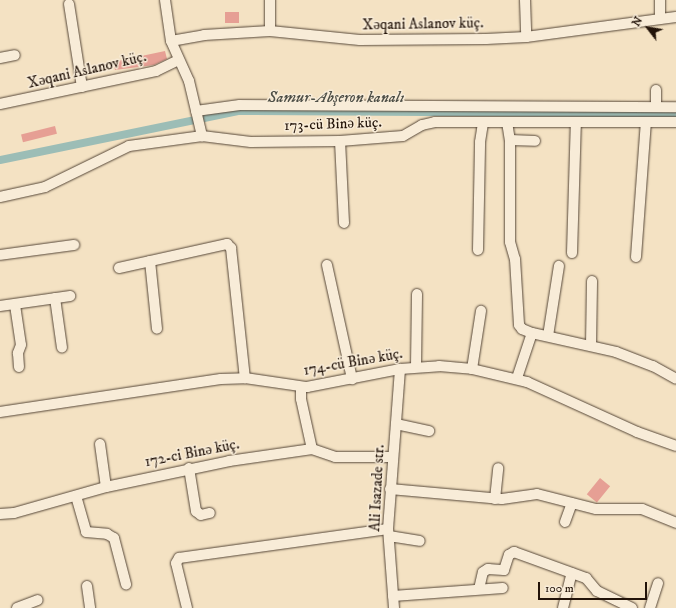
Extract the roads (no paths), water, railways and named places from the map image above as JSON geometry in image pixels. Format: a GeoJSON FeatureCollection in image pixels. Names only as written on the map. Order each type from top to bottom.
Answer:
{"type":"FeatureCollection","features":[{"type":"Feature","properties":{"kind":"street"},"geometry":{"type":"LineString","coordinates":[[165,0],[171,41],[189,80],[202,136]]}},
{"type":"Feature","properties":{"kind":"street"},"geometry":{"type":"LineString","coordinates":[[270,0],[270,31]]}},
{"type":"Feature","properties":{"kind":"street"},"geometry":{"type":"LineString","coordinates":[[525,0],[526,37]]}},
{"type":"Feature","properties":{"kind":"street"},"geometry":{"type":"LineString","coordinates":[[660,0],[660,19]]}},
{"type":"Feature","properties":{"kind":"street"},"geometry":{"type":"LineString","coordinates":[[69,4],[82,87]]}},
{"type":"Feature","properties":{"kind":"street","name":"Xəqani Aslanov küç."},"geometry":{"type":"LineString","coordinates":[[171,41],[217,34],[270,31],[360,40],[526,37],[676,17]]}},
{"type":"Feature","properties":{"kind":"street"},"geometry":{"type":"LineString","coordinates":[[0,58],[15,55]]}},
{"type":"Feature","properties":{"kind":"street","name":"Xəqani Aslanov küç."},"geometry":{"type":"LineString","coordinates":[[0,104],[156,71],[179,60]]}},
{"type":"Feature","properties":{"kind":"street"},"geometry":{"type":"LineString","coordinates":[[656,90],[656,107]]}},
{"type":"Feature","properties":{"kind":"street"},"geometry":{"type":"LineString","coordinates":[[196,110],[240,105],[676,107]]}},
{"type":"Feature","properties":{"kind":"street"},"geometry":{"type":"LineString","coordinates":[[478,250],[480,142],[483,122]]}},
{"type":"Feature","properties":{"kind":"street"},"geometry":{"type":"LineString","coordinates":[[507,122],[510,140],[510,242],[515,259],[518,325],[522,329],[532,332],[591,346],[642,362],[676,379]]}},
{"type":"Feature","properties":{"kind":"street"},"geometry":{"type":"LineString","coordinates":[[572,252],[576,122]]}},
{"type":"Feature","properties":{"kind":"street"},"geometry":{"type":"LineString","coordinates":[[636,257],[646,122]]}},
{"type":"Feature","properties":{"kind":"street","name":"173-cü Binə küç."},"geometry":{"type":"LineString","coordinates":[[0,197],[45,187],[129,146],[202,136],[251,142],[340,141],[404,136],[428,123],[676,122]]}},
{"type":"Feature","properties":{"kind":"street"},"geometry":{"type":"LineString","coordinates":[[510,140],[535,141]]}},
{"type":"Feature","properties":{"kind":"street"},"geometry":{"type":"LineString","coordinates":[[340,141],[344,224]]}},
{"type":"Feature","properties":{"kind":"street"},"geometry":{"type":"LineString","coordinates":[[119,268],[227,244],[231,248],[245,378]]}},
{"type":"Feature","properties":{"kind":"street"},"geometry":{"type":"LineString","coordinates":[[0,255],[74,245]]}},
{"type":"Feature","properties":{"kind":"street"},"geometry":{"type":"LineString","coordinates":[[150,261],[157,329]]}},
{"type":"Feature","properties":{"kind":"street"},"geometry":{"type":"LineString","coordinates":[[327,265],[352,379]]}},
{"type":"Feature","properties":{"kind":"street"},"geometry":{"type":"LineString","coordinates":[[548,336],[559,266]]}},
{"type":"Feature","properties":{"kind":"street"},"geometry":{"type":"LineString","coordinates":[[591,346],[592,281]]}},
{"type":"Feature","properties":{"kind":"street"},"geometry":{"type":"LineString","coordinates":[[416,367],[417,294]]}},
{"type":"Feature","properties":{"kind":"street"},"geometry":{"type":"LineString","coordinates":[[0,306],[70,296]]}},
{"type":"Feature","properties":{"kind":"street"},"geometry":{"type":"LineString","coordinates":[[55,298],[62,348]]}},
{"type":"Feature","properties":{"kind":"street"},"geometry":{"type":"LineString","coordinates":[[15,305],[21,345],[18,353],[19,367]]}},
{"type":"Feature","properties":{"kind":"street"},"geometry":{"type":"LineString","coordinates":[[472,369],[481,311]]}},
{"type":"Feature","properties":{"kind":"street"},"geometry":{"type":"LineString","coordinates":[[517,378],[532,332]]}},
{"type":"Feature","properties":{"kind":"street","name":"174-cü Binə küç."},"geometry":{"type":"LineString","coordinates":[[0,412],[188,383],[245,378],[301,387],[416,367],[472,369],[517,378],[637,432],[676,446]]}},
{"type":"Feature","properties":{"kind":"street","name":"Ali Isazade str."},"geometry":{"type":"LineString","coordinates":[[394,608],[388,533],[390,489],[400,369]]}},
{"type":"Feature","properties":{"kind":"street"},"geometry":{"type":"LineString","coordinates":[[301,387],[300,399],[312,449]]}},
{"type":"Feature","properties":{"kind":"street"},"geometry":{"type":"LineString","coordinates":[[396,424],[429,431]]}},
{"type":"Feature","properties":{"kind":"street"},"geometry":{"type":"LineString","coordinates":[[100,444],[106,487]]}},
{"type":"Feature","properties":{"kind":"street","name":"172-ci Binə küç."},"geometry":{"type":"LineString","coordinates":[[0,514],[189,468],[312,449],[335,457],[393,457]]}},
{"type":"Feature","properties":{"kind":"street"},"geometry":{"type":"LineString","coordinates":[[189,468],[196,512],[201,515],[210,513]]}},
{"type":"Feature","properties":{"kind":"street"},"geometry":{"type":"LineString","coordinates":[[495,499],[498,468]]}},
{"type":"Feature","properties":{"kind":"street"},"geometry":{"type":"LineString","coordinates":[[390,489],[495,499],[536,494],[596,509],[642,509],[676,524]]}},
{"type":"Feature","properties":{"kind":"street"},"geometry":{"type":"LineString","coordinates":[[76,496],[86,532],[107,534],[114,538],[126,584]]}},
{"type":"Feature","properties":{"kind":"street"},"geometry":{"type":"LineString","coordinates":[[565,522],[572,503]]}},
{"type":"Feature","properties":{"kind":"street"},"geometry":{"type":"LineString","coordinates":[[187,608],[176,563],[179,558],[388,533],[420,541]]}},
{"type":"Feature","properties":{"kind":"street"},"geometry":{"type":"LineString","coordinates":[[479,589],[483,572],[488,570],[504,570],[512,552],[589,580],[597,591],[617,605],[632,608]]}},
{"type":"Feature","properties":{"kind":"street"},"geometry":{"type":"LineString","coordinates":[[563,608],[572,574]]}},
{"type":"Feature","properties":{"kind":"street"},"geometry":{"type":"LineString","coordinates":[[650,608],[658,583]]}},
{"type":"Feature","properties":{"kind":"street"},"geometry":{"type":"LineString","coordinates":[[87,586],[90,608]]}},
{"type":"Feature","properties":{"kind":"street"},"geometry":{"type":"LineString","coordinates":[[393,596],[503,588]]}},
{"type":"Feature","properties":{"kind":"street"},"geometry":{"type":"LineString","coordinates":[[17,608],[38,600]]}},
{"type":"Feature","properties":{"kind":"waterway","name":"Samur-Abşeron kanalı"},"geometry":{"type":"LineString","coordinates":[[0,160],[238,111],[676,113]]}}]}
